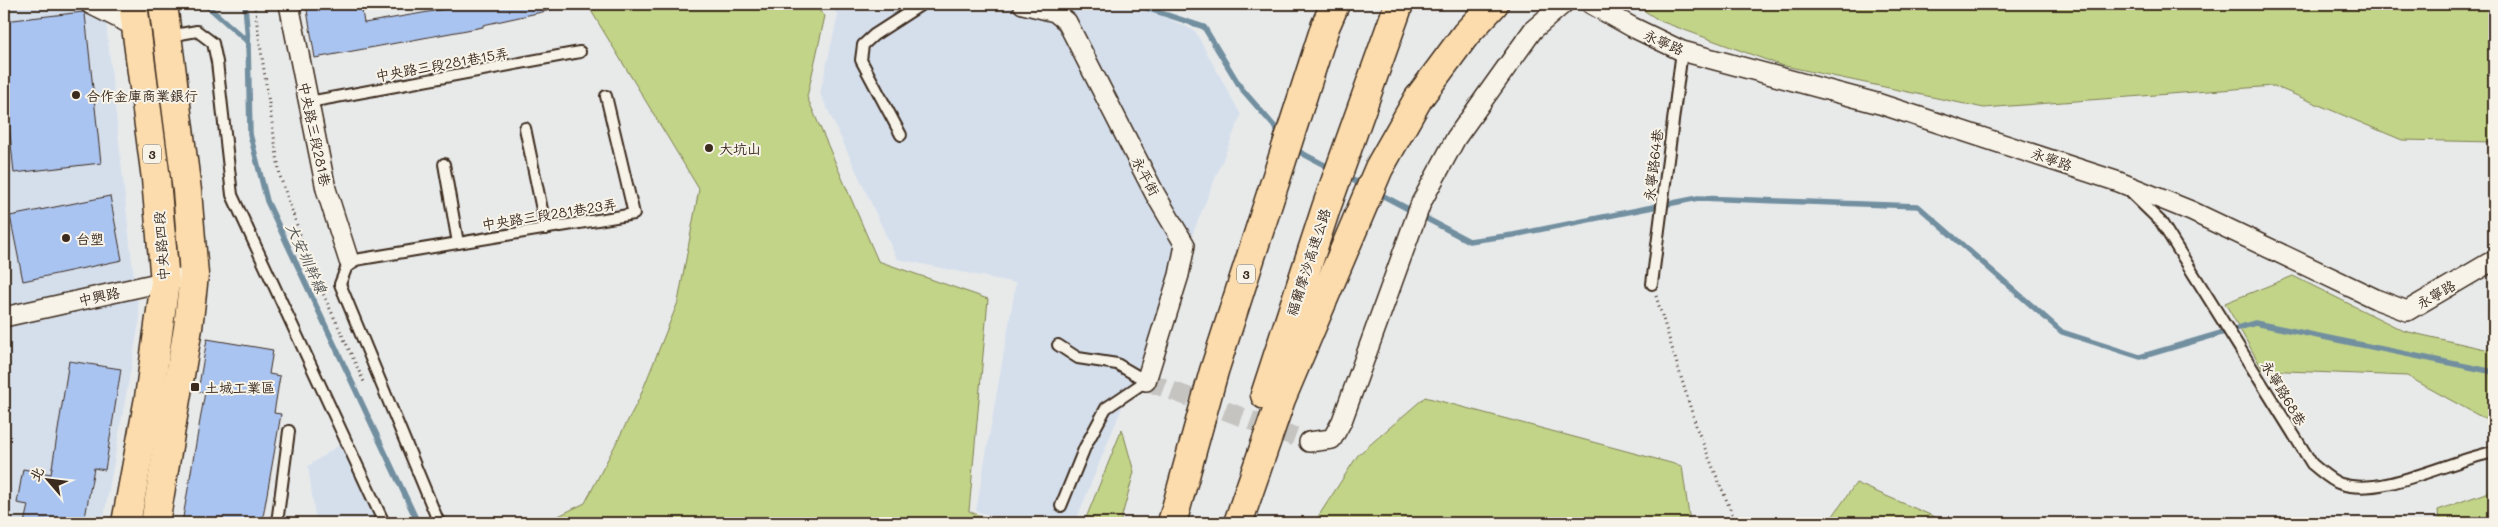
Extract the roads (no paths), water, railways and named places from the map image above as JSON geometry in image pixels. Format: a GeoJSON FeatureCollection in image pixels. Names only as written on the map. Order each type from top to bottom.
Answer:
{"type":"FeatureCollection","features":[{"type":"Feature","properties":{"kind":"main road","name":"福爾摩沙高速公路"},"geometry":{"type":"LineString","coordinates":[[1228,523],[1266,393],[1338,172],[1399,4]]}},
{"type":"Feature","properties":{"kind":"main road"},"geometry":{"type":"LineString","coordinates":[[1238,523],[1280,399],[1370,189],[1418,98],[1466,34],[1494,4]]}},
{"type":"Feature","properties":{"kind":"main road","name":"3"},"geometry":{"type":"LineString","coordinates":[[155,523],[188,328],[194,275],[187,191],[166,36],[164,6]]}},
{"type":"Feature","properties":{"kind":"main road","name":"3"},"geometry":{"type":"LineString","coordinates":[[1172,523],[1214,371],[1330,11]]}},
{"type":"Feature","properties":{"kind":"main road","name":"中央路四段"},"geometry":{"type":"LineString","coordinates":[[126,523],[149,398],[165,282],[156,179],[134,15]]}},
{"type":"Feature","properties":{"kind":"street"},"geometry":{"type":"LineString","coordinates":[[90,4],[134,15]]}},
{"type":"Feature","properties":{"kind":"street","name":"中央路三段281巷"},"geometry":{"type":"LineString","coordinates":[[289,4],[326,189],[349,261]]}},
{"type":"Feature","properties":{"kind":"street","name":"永平街"},"geometry":{"type":"LineString","coordinates":[[1022,4],[1056,12],[1067,22],[1154,194],[1185,244],[1180,274],[1146,381]]}},
{"type":"Feature","properties":{"kind":"street"},"geometry":{"type":"LineString","coordinates":[[1309,442],[1332,440],[1342,421],[1421,203],[1456,138],[1534,30],[1563,4]]}},
{"type":"Feature","properties":{"kind":"street","name":"永寧路"},"geometry":{"type":"LineString","coordinates":[[1591,4],[1632,27],[1682,50],[1880,104],[2119,182],[2192,211],[2378,300],[2407,311],[2494,260]]}},
{"type":"Feature","properties":{"kind":"street","name":"中興路"},"geometry":{"type":"LineString","coordinates":[[4,317],[194,275]]}},
{"type":"Feature","properties":{"kind":"lane"},"geometry":{"type":"LineString","coordinates":[[901,134],[861,60],[863,45],[874,35],[922,4]]}},
{"type":"Feature","properties":{"kind":"lane"},"geometry":{"type":"LineString","coordinates":[[166,36],[197,31],[213,43],[217,62],[232,195],[384,523]]}},
{"type":"Feature","properties":{"kind":"lane","name":"永寧路64巷"},"geometry":{"type":"LineString","coordinates":[[1652,284],[1682,50]]}},
{"type":"Feature","properties":{"kind":"lane","name":"中央路三段281巷15弄"},"geometry":{"type":"LineString","coordinates":[[308,102],[580,52]]}},
{"type":"Feature","properties":{"kind":"lane","name":"中央路三段281巷23弄"},"geometry":{"type":"LineString","coordinates":[[349,261],[634,214],[606,96]]}},
{"type":"Feature","properties":{"kind":"lane"},"geometry":{"type":"LineString","coordinates":[[525,128],[546,229]]}},
{"type":"Feature","properties":{"kind":"lane"},"geometry":{"type":"LineString","coordinates":[[444,164],[458,243]]}},
{"type":"Feature","properties":{"kind":"lane","name":"永寧路68巷"},"geometry":{"type":"LineString","coordinates":[[2119,182],[2162,222],[2312,464],[2338,484],[2360,488],[2368,487],[2396,481],[2494,452]]}},
{"type":"Feature","properties":{"kind":"lane"},"geometry":{"type":"LineString","coordinates":[[349,261],[340,284],[439,523]]}},
{"type":"Feature","properties":{"kind":"lane"},"geometry":{"type":"LineString","coordinates":[[1058,345],[1078,358],[1117,364],[1146,381],[1106,408],[1085,447],[1061,506]]}},
{"type":"Feature","properties":{"kind":"lane"},"geometry":{"type":"LineString","coordinates":[[278,523],[289,432]]}},
{"type":"Feature","properties":{"kind":"waterway","name":"大安圳幹線"},"geometry":{"type":"LineString","coordinates":[[205,4],[248,42],[250,134],[267,201],[418,523]]}},
{"type":"Feature","properties":{"kind":"waterway"},"geometry":{"type":"LineString","coordinates":[[245,4],[248,42]]}},
{"type":"Feature","properties":{"kind":"waterway"},"geometry":{"type":"LineString","coordinates":[[1134,4],[1204,27],[1241,88],[1281,134]]}},
{"type":"Feature","properties":{"kind":"waterway"},"geometry":{"type":"LineString","coordinates":[[1294,149],[1332,169]]}},
{"type":"Feature","properties":{"kind":"waterway"},"geometry":{"type":"LineString","coordinates":[[1344,176],[1363,185]]}},
{"type":"Feature","properties":{"kind":"waterway"},"geometry":{"type":"LineString","coordinates":[[1376,192],[1469,241],[1513,235],[1698,198],[1918,206],[2062,332],[2140,357],[2255,323],[2494,372]]}},
{"type":"Feature","properties":{"kind":"tunnel"},"geometry":{"type":"LineString","coordinates":[[1146,381],[1309,442]]}},
{"type":"Feature","properties":{"kind":"place","name":"合作金庫商業銀行"},"geometry":{"type":"Point","coordinates":[76,95]}},
{"type":"Feature","properties":{"kind":"place","name":"大坑山"},"geometry":{"type":"Point","coordinates":[709,148]}},
{"type":"Feature","properties":{"kind":"place","name":"台塑"},"geometry":{"type":"Point","coordinates":[66,238]}},
{"type":"Feature","properties":{"kind":"place","name":"土城工業區"},"geometry":{"type":"Point","coordinates":[195,387]}}]}
